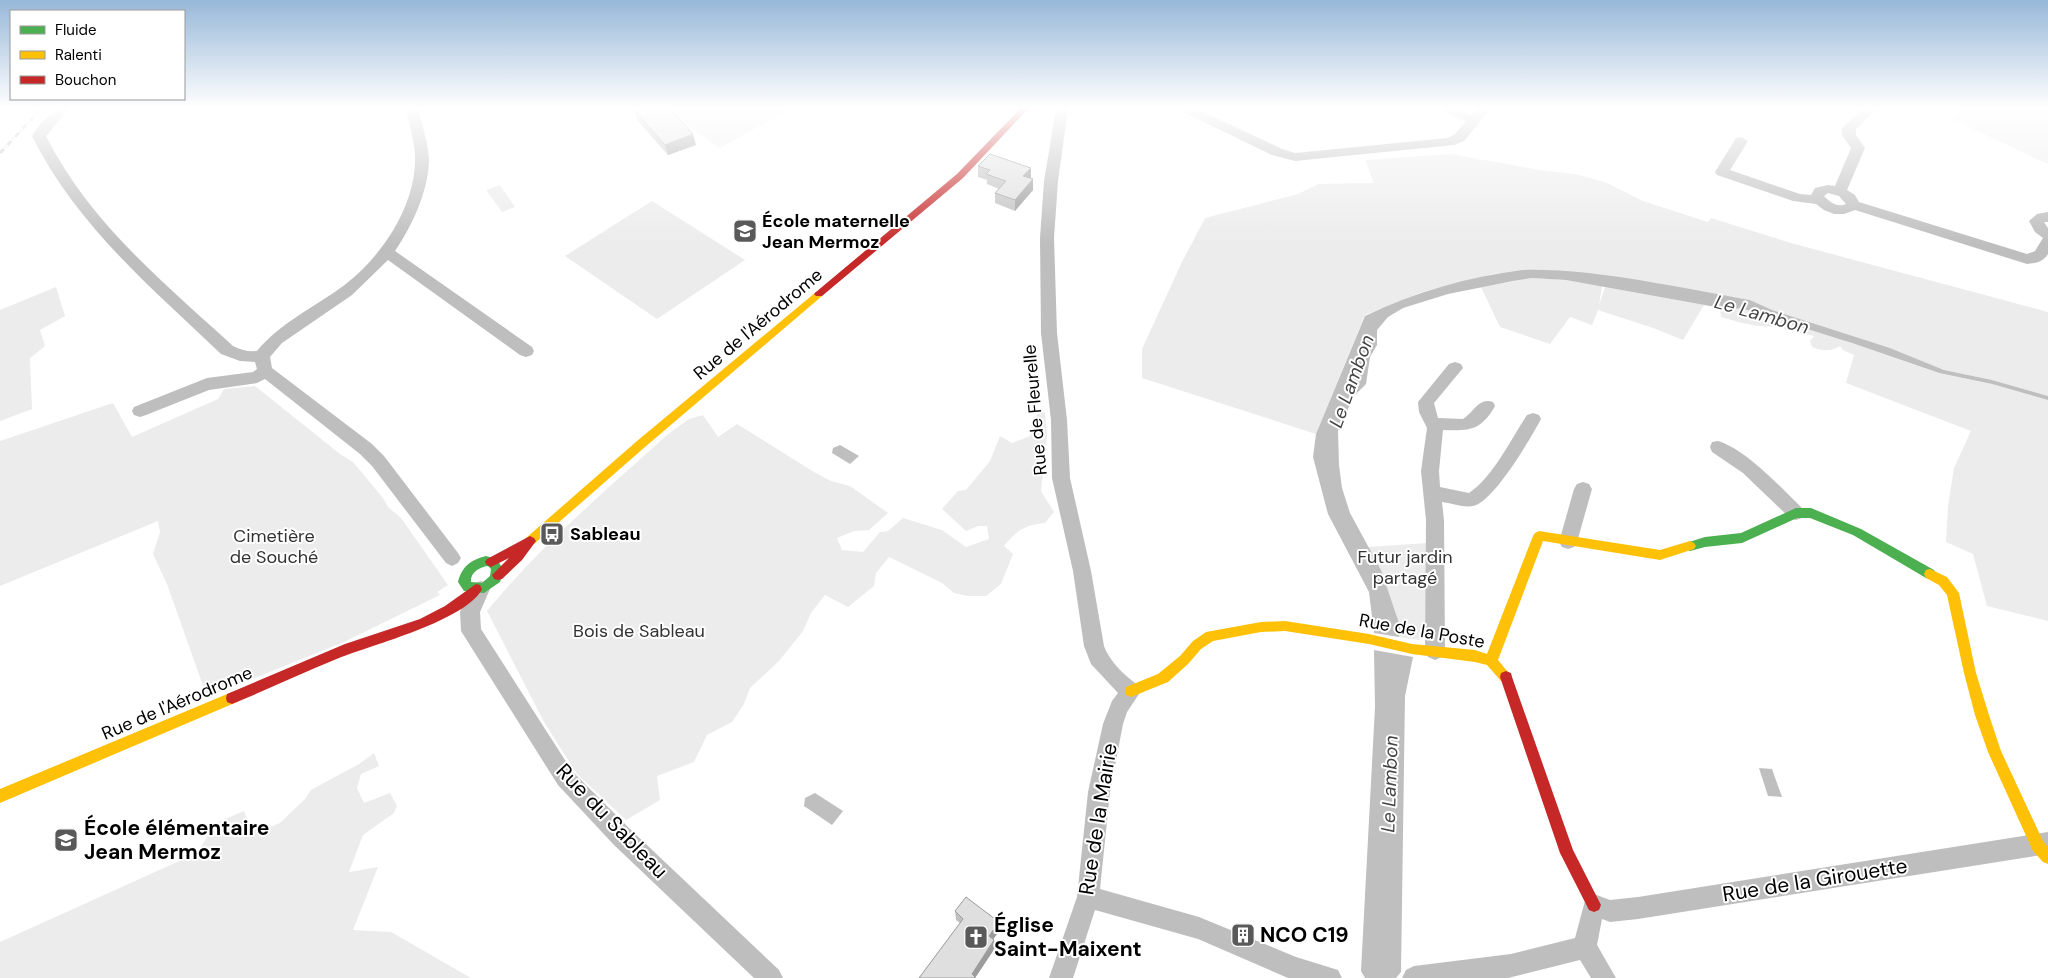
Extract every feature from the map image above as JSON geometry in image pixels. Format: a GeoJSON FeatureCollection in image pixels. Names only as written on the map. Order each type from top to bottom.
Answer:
{"type":"FeatureCollection","features":[{"type":"Feature","properties":{"kind":"street"},"geometry":{"type":"LineString","coordinates":[[49,155],[93,220],[123,253],[227,350],[263,363],[378,461],[452,558],[454,570],[457,573],[471,584],[492,584],[498,575],[497,567],[486,562],[452,558]]}},
{"type":"Feature","properties":{"kind":"street"},"geometry":{"type":"LineString","coordinates":[[140,411],[207,384],[257,377],[276,339],[347,291],[387,252],[408,217],[421,174],[421,155]]}},
{"type":"Feature","properties":{"kind":"street","name":"Rue de l'Aérodrome"},"geometry":{"type":"LineString","coordinates":[[498,575],[518,557],[530,541],[641,444],[960,176],[980,155]]}},
{"type":"Feature","properties":{"kind":"street","name":"Rue de Fleurelle"},"geometry":{"type":"LineString","coordinates":[[1055,155],[1047,238],[1049,333],[1059,420],[1061,478],[1082,571],[1094,646],[1098,658],[1122,685],[1131,691]]}},
{"type":"Feature","properties":{"kind":"street"},"geometry":{"type":"LineString","coordinates":[[1286,155],[1295,157],[1319,155]]}},
{"type":"Feature","properties":{"kind":"street"},"geometry":{"type":"LineString","coordinates":[[1733,155],[1722,172],[1798,198],[1819,200],[1827,206],[1838,210],[1848,210],[1853,205]]}},
{"type":"Feature","properties":{"kind":"street"},"geometry":{"type":"LineString","coordinates":[[1840,191],[1855,155]]}},
{"type":"Feature","properties":{"kind":"street"},"geometry":{"type":"LineString","coordinates":[[1819,200],[1818,194],[1823,190],[1840,191],[1849,196],[1853,205],[2027,259],[2040,257],[2048,241]]}},
{"type":"Feature","properties":{"kind":"street"},"geometry":{"type":"LineString","coordinates":[[2048,217],[2042,217],[2036,222],[2040,229],[2048,235]]}},
{"type":"Feature","properties":{"kind":"street"},"geometry":{"type":"LineString","coordinates":[[387,252],[526,350]]}},
{"type":"Feature","properties":{"kind":"street"},"geometry":{"type":"LineString","coordinates":[[1435,651],[1433,493],[1430,471],[1435,437],[1434,424],[1427,412],[1426,402],[1456,368]]}},
{"type":"Feature","properties":{"kind":"street"},"geometry":{"type":"LineString","coordinates":[[1434,424],[1461,426],[1471,424],[1487,406]]}},
{"type":"Feature","properties":{"kind":"street"},"geometry":{"type":"LineString","coordinates":[[1433,493],[1471,500],[1480,495],[1505,462],[1532,418]]}},
{"type":"Feature","properties":{"kind":"street"},"geometry":{"type":"LineString","coordinates":[[1718,448],[1748,468],[1796,513]]}},
{"type":"Feature","properties":{"kind":"street"},"geometry":{"type":"LineString","coordinates":[[1568,542],[1583,489]]}},
{"type":"Feature","properties":{"kind":"street"},"geometry":{"type":"LineString","coordinates":[[1491,660],[1539,536],[1660,555],[1705,542],[1742,538],[1796,513],[1811,513],[1857,532],[1943,581],[1952,593],[1970,673],[1982,715],[1996,752],[2045,849]]}},
{"type":"Feature","properties":{"kind":"street","name":"Rue de l'Aérodrome"},"geometry":{"type":"LineString","coordinates":[[486,562],[530,541]]}},
{"type":"Feature","properties":{"kind":"street"},"geometry":{"type":"LineString","coordinates":[[471,584],[471,567],[486,562]]}},
{"type":"Feature","properties":{"kind":"street","name":"Rue de l'Aérodrome"},"geometry":{"type":"LineString","coordinates":[[0,796],[367,642],[394,626],[440,605],[452,595],[471,584]]}},
{"type":"Feature","properties":{"kind":"street","name":"Rue du Sableau"},"geometry":{"type":"LineString","coordinates":[[471,584],[471,631],[565,778],[622,837],[771,978]]}},
{"type":"Feature","properties":{"kind":"street","name":"Rue de la Poste"},"geometry":{"type":"LineString","coordinates":[[1131,691],[1163,678],[1184,660],[1197,645],[1210,636],[1261,627],[1285,626],[1369,639],[1412,649],[1475,656],[1491,660],[1505,675],[1567,853],[1594,905]]}},
{"type":"Feature","properties":{"kind":"street","name":"Rue de la Mairie"},"geometry":{"type":"LineString","coordinates":[[1061,978],[1088,897],[1099,792],[1107,751],[1119,707],[1131,691]]}},
{"type":"Feature","properties":{"kind":"street","name":"Rue de la Girouette"},"geometry":{"type":"LineString","coordinates":[[1594,905],[1610,911],[1638,908],[2014,847],[2045,849]]}},
{"type":"Feature","properties":{"kind":"street"},"geometry":{"type":"LineString","coordinates":[[1088,897],[1199,928],[1295,969],[1330,978]]}},
{"type":"Feature","properties":{"kind":"street"},"geometry":{"type":"LineString","coordinates":[[1594,905],[1585,947],[1604,978]]}},
{"type":"Feature","properties":{"kind":"street"},"geometry":{"type":"LineString","coordinates":[[1414,978],[1511,966],[1585,947]]}},
{"type":"Feature","properties":{"kind":"green space"},"geometry":{"type":"Polygon","coordinates":[[[1455,155],[1540,170],[1575,174],[1605,182],[1643,201],[1708,222],[1711,218],[1791,243],[2048,312],[2048,396],[1992,380],[1944,370],[1890,348],[1772,310],[1750,300],[1594,274],[1544,270],[1522,270],[1493,274],[1422,292],[1365,315],[1316,434],[1142,378],[1142,349],[1182,262],[1205,218],[1298,194],[1318,184],[1374,183],[1365,160],[1455,155]]]}},
{"type":"Feature","properties":{"kind":"green space"},"geometry":{"type":"Polygon","coordinates":[[[2028,155],[2048,155],[2048,164],[2028,155]]]}},
{"type":"Feature","properties":{"kind":"green space"},"geometry":{"type":"Polygon","coordinates":[[[500,185],[515,207],[502,212],[486,190],[500,185]]]}},
{"type":"Feature","properties":{"kind":"green space"},"geometry":{"type":"Polygon","coordinates":[[[652,201],[745,260],[657,319],[565,256],[652,201]]]}},
{"type":"Feature","properties":{"kind":"green space"},"geometry":{"type":"Polygon","coordinates":[[[1532,278],[1566,280],[1602,286],[1599,305],[1605,287],[1704,305],[1683,340],[1598,310],[1592,325],[1570,317],[1550,344],[1500,327],[1481,287],[1532,278]]]}},
{"type":"Feature","properties":{"kind":"green space"},"geometry":{"type":"Polygon","coordinates":[[[56,287],[65,316],[40,330],[45,346],[30,358],[32,409],[0,421],[0,310],[56,287]]]}},
{"type":"Feature","properties":{"kind":"green space"},"geometry":{"type":"Polygon","coordinates":[[[1724,307],[1744,309],[1794,323],[1938,373],[1992,384],[2048,400],[2048,621],[1987,606],[1973,554],[1946,542],[1948,506],[1954,468],[1971,431],[1846,383],[1854,355],[1843,350],[1840,346],[1830,350],[1820,349],[1812,347],[1810,341],[1814,336],[1787,330],[1777,325],[1757,326],[1721,317],[1720,310],[1724,307]]]}},
{"type":"Feature","properties":{"kind":"green space","name":"Cimetière de Souché"},"geometry":{"type":"Polygon","coordinates":[[[255,386],[340,454],[353,462],[383,498],[388,507],[401,518],[448,585],[437,592],[440,595],[344,642],[207,697],[167,584],[153,554],[160,532],[158,521],[0,586],[0,441],[113,403],[132,437],[218,399],[224,389],[255,386]]]}},
{"type":"Feature","properties":{"kind":"green space","name":"Bois de Sableau"},"geometry":{"type":"Polygon","coordinates":[[[1038,411],[1045,412],[1047,436],[1041,491],[1054,512],[1045,523],[1022,529],[1004,546],[1013,554],[1001,584],[986,596],[968,596],[954,593],[942,583],[889,557],[876,573],[874,586],[848,607],[825,595],[811,613],[803,631],[779,661],[750,688],[744,704],[732,722],[707,735],[694,762],[657,776],[660,800],[626,820],[577,774],[544,722],[487,611],[507,587],[551,542],[667,435],[689,419],[703,415],[718,437],[737,424],[814,472],[831,481],[850,486],[888,513],[869,530],[854,531],[837,538],[842,550],[863,552],[880,532],[888,531],[903,518],[942,530],[966,547],[989,539],[987,526],[978,526],[966,531],[942,509],[958,491],[966,490],[990,461],[1000,436],[1012,443],[1030,436],[1038,411]]]}},
{"type":"Feature","properties":{"kind":"green space","name":"Futur jardin partagé"},"geometry":{"type":"Polygon","coordinates":[[[1428,543],[1426,631],[1419,640],[1399,637],[1368,547],[1428,543]]]}},
{"type":"Feature","properties":{"kind":"green space"},"geometry":{"type":"Polygon","coordinates":[[[374,753],[379,766],[361,774],[357,788],[364,803],[390,793],[397,806],[394,813],[363,835],[349,872],[378,867],[353,930],[391,932],[471,978],[0,978],[0,942],[197,853],[216,823],[244,811],[249,824],[258,832],[280,823],[305,799],[311,790],[359,764],[374,753]]]}},
{"type":"Feature","properties":{"kind":"water","name":"Le Lambon"},"geometry":{"type":"Polygon","coordinates":[[[1522,270],[1550,270],[1607,275],[1750,300],[1772,310],[1890,348],[1944,370],[1992,380],[2048,396],[2048,400],[1992,384],[1939,373],[1744,309],[1710,306],[1566,280],[1532,278],[1513,281],[1448,294],[1403,308],[1388,317],[1377,330],[1377,345],[1370,357],[1366,384],[1354,396],[1338,431],[1342,488],[1350,513],[1381,570],[1400,626],[1399,637],[1374,633],[1369,592],[1328,514],[1313,457],[1316,434],[1365,316],[1422,293],[1462,281],[1522,270]]]}},
{"type":"Feature","properties":{"kind":"water"},"geometry":{"type":"Polygon","coordinates":[[[840,445],[859,456],[850,464],[832,453],[833,448],[840,445]]]}},
{"type":"Feature","properties":{"kind":"water","name":"Le Lambon"},"geometry":{"type":"Polygon","coordinates":[[[1374,650],[1413,657],[1405,696],[1401,972],[1396,978],[1365,978],[1361,971],[1375,707],[1374,650]]]}},
{"type":"Feature","properties":{"kind":"water"},"geometry":{"type":"Polygon","coordinates":[[[1759,768],[1772,769],[1782,797],[1768,796],[1759,768]]]}},
{"type":"Feature","properties":{"kind":"water"},"geometry":{"type":"Polygon","coordinates":[[[815,793],[843,811],[832,825],[804,806],[805,798],[815,793]]]}},
{"type":"Feature","properties":{"kind":"building"},"geometry":{"type":"Polygon","coordinates":[[[989,155],[992,155],[1031,168],[1023,176],[1033,179],[1015,200],[995,193],[1006,181],[986,174],[990,170],[978,166],[989,155]]]}},
{"type":"Feature","properties":{"kind":"building","name":"Église Saint-Maixent"},"geometry":{"type":"Polygon","coordinates":[[[966,897],[999,922],[989,936],[994,940],[972,974],[975,977],[919,978],[963,919],[955,911],[966,897]]]}},
{"type":"Feature","properties":{"kind":"traffic: fast"},"geometry":{"type":"LineString","coordinates":[[1690,546],[1705,542],[1742,538],[1796,513],[1811,513],[1857,532],[1930,574]]}},
{"type":"Feature","properties":{"kind":"traffic: fast"},"geometry":{"type":"LineString","coordinates":[[486,561],[491,562],[497,567],[496,578],[484,588],[468,587],[464,582],[469,570],[486,561]]}},
{"type":"Feature","properties":{"kind":"traffic: slow"},"geometry":{"type":"LineString","coordinates":[[530,541],[641,444],[819,294]]}},
{"type":"Feature","properties":{"kind":"traffic: slow"},"geometry":{"type":"LineString","coordinates":[[1491,661],[1539,536],[1660,555],[1690,546]]}},
{"type":"Feature","properties":{"kind":"traffic: slow"},"geometry":{"type":"LineString","coordinates":[[1930,574],[1943,581],[1953,593],[1970,673],[1995,752],[2038,846],[2048,857]]}},
{"type":"Feature","properties":{"kind":"traffic: slow"},"geometry":{"type":"LineString","coordinates":[[1131,691],[1163,678],[1184,660],[1197,645],[1210,636],[1261,627],[1285,626],[1369,639],[1412,649],[1475,656],[1491,661],[1506,677]]}},
{"type":"Feature","properties":{"kind":"traffic: slow"},"geometry":{"type":"LineString","coordinates":[[0,796],[232,698]]}},
{"type":"Feature","properties":{"kind":"traffic: jam"},"geometry":{"type":"LineString","coordinates":[[819,294],[960,176],[980,155]]}},
{"type":"Feature","properties":{"kind":"traffic: jam"},"geometry":{"type":"LineString","coordinates":[[491,562],[530,541],[518,557],[498,575]]}},
{"type":"Feature","properties":{"kind":"traffic: jam"},"geometry":{"type":"LineString","coordinates":[[232,698],[350,648],[424,622],[449,609],[476,589]]}},
{"type":"Feature","properties":{"kind":"traffic: jam"},"geometry":{"type":"LineString","coordinates":[[1506,677],[1567,853],[1594,905]]}},
{"type":"Feature","properties":{"kind":"place","name":"École maternelle Jean Mermoz"},"geometry":{"type":"Point","coordinates":[745,231]}},
{"type":"Feature","properties":{"kind":"place","name":"Sableau"},"geometry":{"type":"Point","coordinates":[552,534]}},
{"type":"Feature","properties":{"kind":"place","name":"École élémentaire Jean Mermoz"},"geometry":{"type":"Point","coordinates":[66,840]}},
{"type":"Feature","properties":{"kind":"place","name":"NCO C19"},"geometry":{"type":"Point","coordinates":[1243,935]}},
{"type":"Feature","properties":{"kind":"place","name":"Église Saint-Maixent"},"geometry":{"type":"Point","coordinates":[976,937]}}]}
